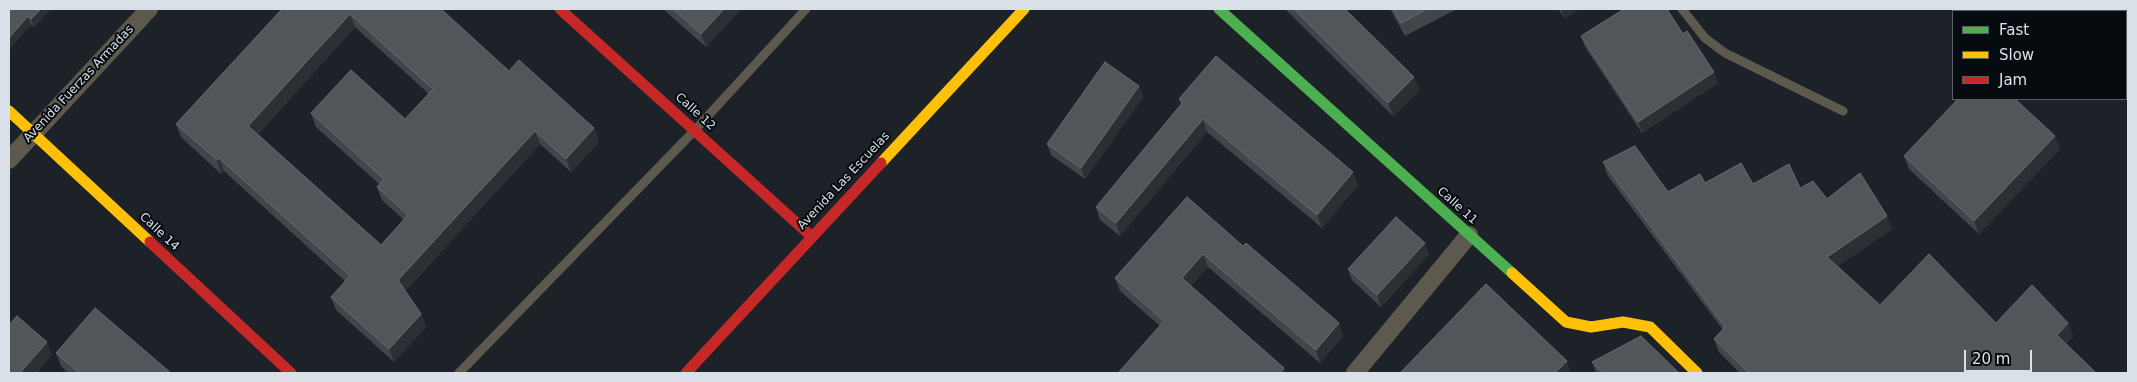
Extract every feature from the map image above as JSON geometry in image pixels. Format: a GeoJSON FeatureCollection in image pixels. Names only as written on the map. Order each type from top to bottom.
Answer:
{"type":"FeatureCollection","features":[{"type":"Feature","properties":{"kind":"street","name":"Avenida Fuerzas Armadas"},"geometry":{"type":"LineString","coordinates":[[9,160],[149,9]]}},
{"type":"Feature","properties":{"kind":"street","name":"Calle 12"},"geometry":{"type":"LineString","coordinates":[[560,9],[811,236]]}},
{"type":"Feature","properties":{"kind":"street","name":"Avenida Las Escuelas"},"geometry":{"type":"LineString","coordinates":[[686,373],[811,236],[1024,9]]}},
{"type":"Feature","properties":{"kind":"street","name":"Calle 11"},"geometry":{"type":"LineString","coordinates":[[1219,9],[1566,322],[1592,327],[1623,322],[1650,327],[1696,373]]}},
{"type":"Feature","properties":{"kind":"street","name":"Calle 14"},"geometry":{"type":"LineString","coordinates":[[9,111],[291,373]]}},
{"type":"Feature","properties":{"kind":"street"},"geometry":{"type":"LineString","coordinates":[[1355,373],[1469,236]]}},
{"type":"Feature","properties":{"kind":"lane"},"geometry":{"type":"LineString","coordinates":[[459,373],[694,130],[806,9]]}},
{"type":"Feature","properties":{"kind":"lane"},"geometry":{"type":"LineString","coordinates":[[1682,9],[1705,38],[1725,53],[1843,111]]}},
{"type":"Feature","properties":{"kind":"building"},"geometry":{"type":"Polygon","coordinates":[[[9,9],[41,9],[31,19],[28,16],[9,38],[9,9]]]}},
{"type":"Feature","properties":{"kind":"building"},"geometry":{"type":"Polygon","coordinates":[[[282,9],[441,9],[509,71],[519,60],[594,128],[566,159],[535,131],[398,280],[421,314],[389,349],[331,297],[350,276],[219,158],[217,160],[176,124],[282,9]],[[350,14],[248,126],[381,245],[408,215],[377,187],[384,179],[311,113],[351,70],[405,119],[433,89],[350,14]]]}},
{"type":"Feature","properties":{"kind":"building"},"geometry":{"type":"Polygon","coordinates":[[[673,9],[724,9],[701,34],[673,9]]]}},
{"type":"Feature","properties":{"kind":"building"},"geometry":{"type":"Polygon","coordinates":[[[1294,9],[1345,9],[1414,77],[1388,103],[1294,9]]]}},
{"type":"Feature","properties":{"kind":"building"},"geometry":{"type":"Polygon","coordinates":[[[1393,9],[1427,9],[1401,23],[1393,9]]]}},
{"type":"Feature","properties":{"kind":"building"},"geometry":{"type":"Polygon","coordinates":[[[1624,9],[1667,9],[1683,34],[1687,31],[1714,72],[1638,122],[1581,36],[1624,9]]]}},
{"type":"Feature","properties":{"kind":"building"},"geometry":{"type":"Polygon","coordinates":[[[1216,56],[1353,172],[1317,215],[1203,119],[1116,223],[1096,207],[1183,102],[1179,99],[1216,56]]]}},
{"type":"Feature","properties":{"kind":"building"},"geometry":{"type":"Polygon","coordinates":[[[1105,62],[1139,86],[1081,168],[1047,144],[1105,62]]]}},
{"type":"Feature","properties":{"kind":"building"},"geometry":{"type":"Polygon","coordinates":[[[1957,100],[2016,100],[2055,136],[1974,221],[1904,156],[1957,100]]]}},
{"type":"Feature","properties":{"kind":"building"},"geometry":{"type":"Polygon","coordinates":[[[1635,146],[1668,192],[1700,174],[1705,183],[1741,163],[1753,184],[1789,164],[1800,188],[1813,181],[1827,199],[1860,173],[1887,216],[1827,257],[1880,305],[1929,254],[1996,323],[2032,285],[2068,323],[2057,335],[2096,373],[1749,373],[1714,339],[1725,327],[1603,162],[1635,146]]]}},
{"type":"Feature","properties":{"kind":"building"},"geometry":{"type":"Polygon","coordinates":[[[1187,197],[1243,246],[1246,243],[1339,323],[1316,350],[1203,254],[1182,278],[1284,368],[1280,373],[1118,373],[1164,321],[1115,278],[1187,197]]]}},
{"type":"Feature","properties":{"kind":"building"},"geometry":{"type":"Polygon","coordinates":[[[1396,217],[1425,243],[1377,295],[1348,269],[1396,217]]]}},
{"type":"Feature","properties":{"kind":"building"},"geometry":{"type":"Polygon","coordinates":[[[1486,284],[1567,361],[1555,373],[1400,373],[1486,284]]]}},
{"type":"Feature","properties":{"kind":"building"},"geometry":{"type":"Polygon","coordinates":[[[95,308],[171,373],[79,373],[56,353],[95,308]]]}},
{"type":"Feature","properties":{"kind":"building"},"geometry":{"type":"Polygon","coordinates":[[[17,316],[47,342],[20,373],[9,373],[9,325],[17,316]]]}},
{"type":"Feature","properties":{"kind":"building"},"geometry":{"type":"Polygon","coordinates":[[[1641,336],[1679,373],[1603,373],[1592,362],[1641,336]]]}},
{"type":"Feature","properties":{"kind":"traffic: fast"},"geometry":{"type":"LineString","coordinates":[[1219,9],[1512,273]]}},
{"type":"Feature","properties":{"kind":"traffic: slow"},"geometry":{"type":"LineString","coordinates":[[881,163],[1024,9]]}},
{"type":"Feature","properties":{"kind":"traffic: slow"},"geometry":{"type":"LineString","coordinates":[[9,111],[150,242]]}},
{"type":"Feature","properties":{"kind":"traffic: slow"},"geometry":{"type":"LineString","coordinates":[[1512,273],[1566,322],[1591,327],[1623,322],[1650,327],[1697,373]]}},
{"type":"Feature","properties":{"kind":"traffic: jam"},"geometry":{"type":"LineString","coordinates":[[560,9],[811,236]]}},
{"type":"Feature","properties":{"kind":"traffic: jam"},"geometry":{"type":"LineString","coordinates":[[686,373],[881,163]]}},
{"type":"Feature","properties":{"kind":"traffic: jam"},"geometry":{"type":"LineString","coordinates":[[150,242],[291,373]]}}]}
